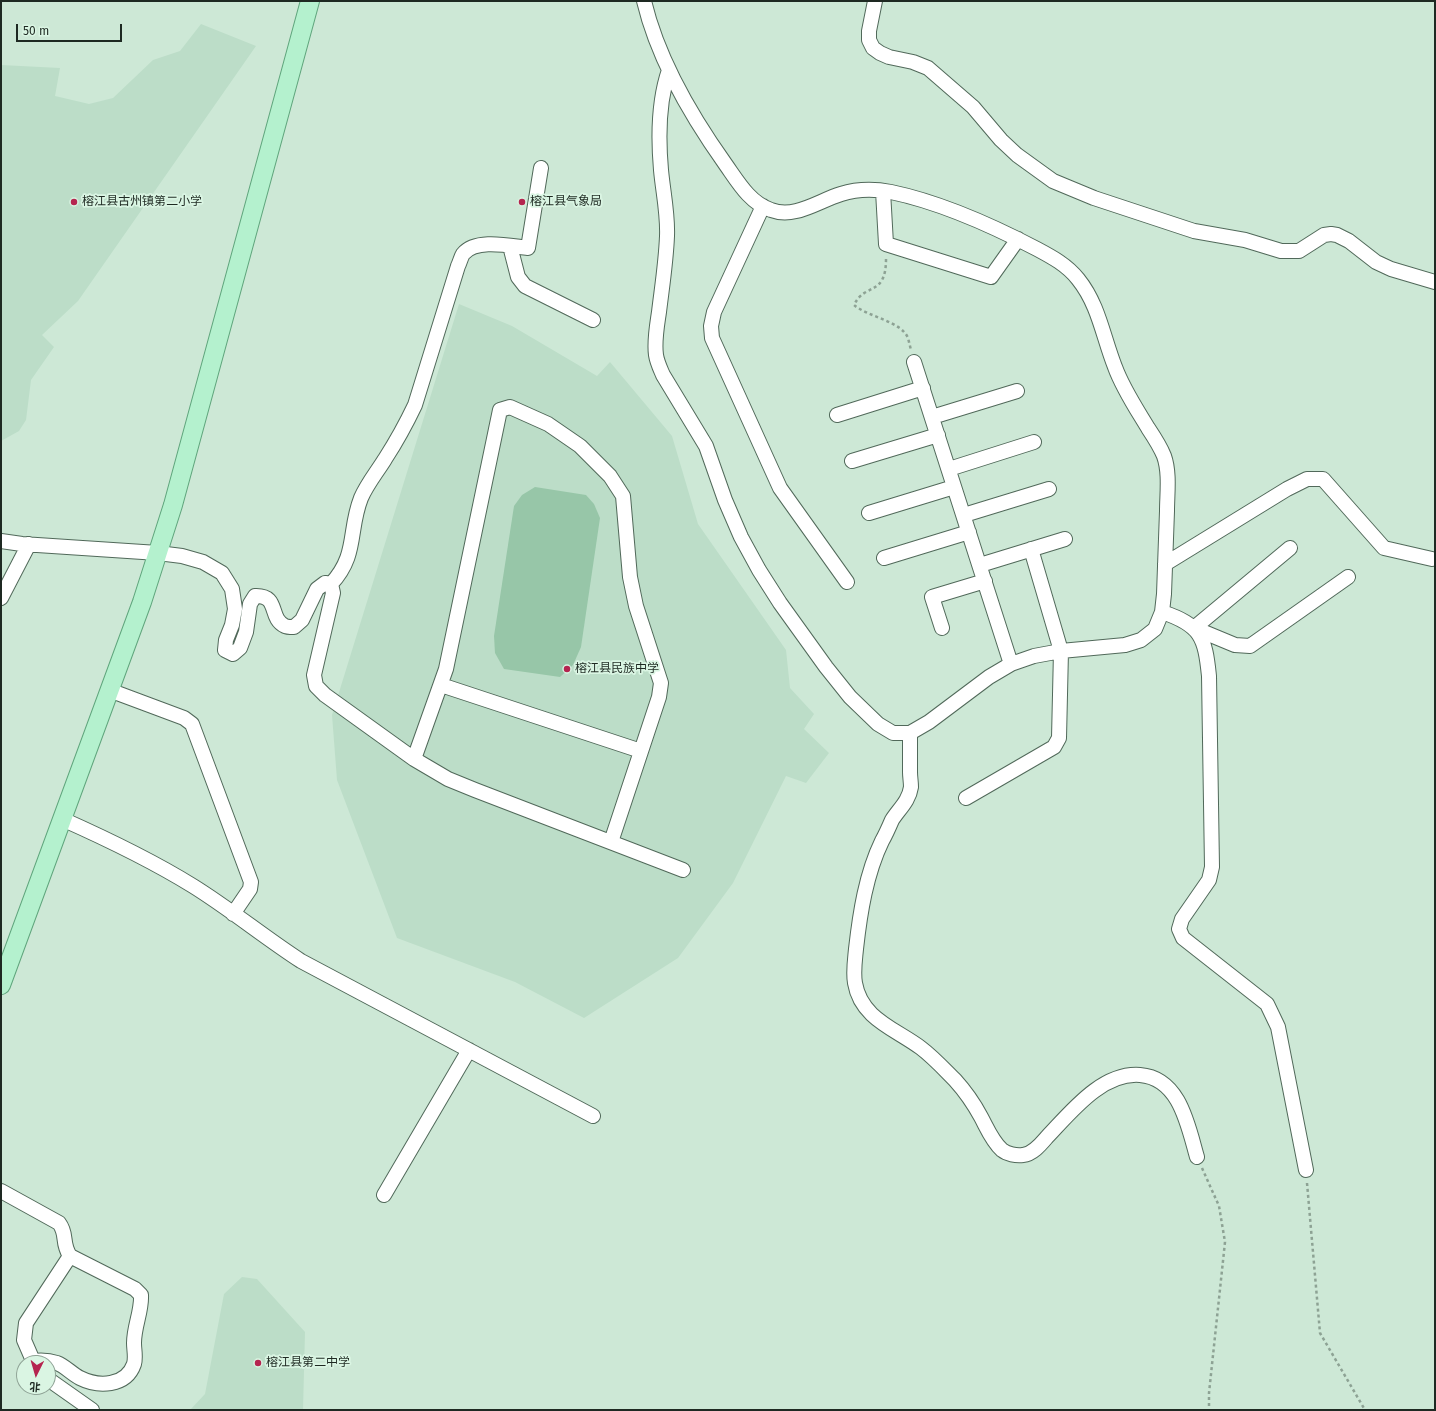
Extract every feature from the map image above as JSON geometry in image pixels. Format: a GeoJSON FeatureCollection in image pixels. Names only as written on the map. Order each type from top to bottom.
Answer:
{"type":"FeatureCollection","features":[{"type":"Feature","properties":{"kind":"main road"},"geometry":{"type":"LineString","coordinates":[[1,985],[7,953],[62,819],[158,553],[189,450],[310,1]]}},
{"type":"Feature","properties":{"kind":"street"},"geometry":{"type":"LineString","coordinates":[[644,1],[655,38],[669,70],[686,102],[712,146],[742,189],[754,201],[770,210],[786,213],[801,210],[842,194],[865,189],[890,192],[934,204],[978,221],[1018,239],[1059,261],[1077,278],[1090,296],[1099,317],[1115,367],[1127,393],[1156,440],[1164,458],[1167,479],[1164,594],[1162,612],[1155,629],[1142,640],[1125,645],[1061,651],[1034,656],[1011,664],[989,677],[929,722],[910,733],[893,733],[878,724],[850,697],[826,667],[780,603],[759,570],[741,537],[725,500],[706,446],[658,365],[656,355],[656,335],[667,236],[659,136],[660,101],[669,70]]}},
{"type":"Feature","properties":{"kind":"street"},"geometry":{"type":"LineString","coordinates":[[875,1],[869,31],[869,40],[873,48],[889,57],[914,62],[928,68],[973,107],[1002,140],[1018,155],[1053,181],[1094,198],[1194,231],[1245,240],[1281,251],[1299,251],[1324,235],[1337,234],[1364,254],[1386,266],[1435,282]]}},
{"type":"Feature","properties":{"kind":"street"},"geometry":{"type":"LineString","coordinates":[[331,584],[339,575],[347,560],[352,544],[358,510],[366,488],[406,424],[415,405],[458,266],[464,254],[474,246],[488,244],[528,248],[541,168]]}},
{"type":"Feature","properties":{"kind":"street"},"geometry":{"type":"LineString","coordinates":[[883,191],[886,244],[991,277],[1018,239]]}},
{"type":"Feature","properties":{"kind":"street"},"geometry":{"type":"LineString","coordinates":[[763,206],[714,312],[711,326],[712,338],[780,488],[791,506],[847,582]]}},
{"type":"Feature","properties":{"kind":"street"},"geometry":{"type":"LineString","coordinates":[[510,246],[518,276],[525,286],[594,320]]}},
{"type":"Feature","properties":{"kind":"street"},"geometry":{"type":"LineString","coordinates":[[914,362],[1011,664]]}},
{"type":"Feature","properties":{"kind":"street"},"geometry":{"type":"LineString","coordinates":[[837,415],[923,388]]}},
{"type":"Feature","properties":{"kind":"street"},"geometry":{"type":"LineString","coordinates":[[932,417],[1017,391]]}},
{"type":"Feature","properties":{"kind":"street"},"geometry":{"type":"LineString","coordinates":[[414,759],[446,669],[500,410],[510,407],[548,424],[580,446],[610,476],[623,496],[630,577],[636,606],[661,683],[659,697],[611,842]]}},
{"type":"Feature","properties":{"kind":"street"},"geometry":{"type":"LineString","coordinates":[[852,461],[938,435]]}},
{"type":"Feature","properties":{"kind":"street"},"geometry":{"type":"LineString","coordinates":[[948,469],[1034,442]]}},
{"type":"Feature","properties":{"kind":"street"},"geometry":{"type":"LineString","coordinates":[[1165,564],[1287,489],[1306,479],[1323,479],[1384,548],[1432,559]]}},
{"type":"Feature","properties":{"kind":"street"},"geometry":{"type":"LineString","coordinates":[[869,513],[954,487]]}},
{"type":"Feature","properties":{"kind":"street"},"geometry":{"type":"LineString","coordinates":[[964,515],[1049,489]]}},
{"type":"Feature","properties":{"kind":"street"},"geometry":{"type":"LineString","coordinates":[[884,558],[969,532]]}},
{"type":"Feature","properties":{"kind":"street"},"geometry":{"type":"LineString","coordinates":[[980,565],[1065,539]]}},
{"type":"Feature","properties":{"kind":"street"},"geometry":{"type":"LineString","coordinates":[[1,541],[158,553],[182,556],[203,562],[222,573],[232,589],[235,609],[232,625],[226,640],[225,650],[233,654],[240,648],[246,632],[250,604],[255,596],[264,596],[270,601],[278,620],[285,626],[294,627],[302,620],[317,589],[325,583],[331,584]]}},
{"type":"Feature","properties":{"kind":"street"},"geometry":{"type":"LineString","coordinates":[[1,598],[30,544]]}},
{"type":"Feature","properties":{"kind":"street"},"geometry":{"type":"LineString","coordinates":[[1194,628],[1290,548]]}},
{"type":"Feature","properties":{"kind":"street"},"geometry":{"type":"LineString","coordinates":[[966,798],[1054,747],[1059,738],[1061,651],[1031,549]]}},
{"type":"Feature","properties":{"kind":"street"},"geometry":{"type":"LineString","coordinates":[[1162,612],[1174,616],[1194,628],[1235,645],[1250,646],[1348,577]]}},
{"type":"Feature","properties":{"kind":"street"},"geometry":{"type":"LineString","coordinates":[[942,628],[932,597],[985,581]]}},
{"type":"Feature","properties":{"kind":"street"},"geometry":{"type":"LineString","coordinates":[[331,584],[333,593],[314,674],[316,686],[325,695],[414,759],[448,779],[683,870]]}},
{"type":"Feature","properties":{"kind":"street"},"geometry":{"type":"LineString","coordinates":[[1194,628],[1201,636],[1205,646],[1208,670],[1212,867],[1209,880],[1182,919],[1179,929],[1183,938],[1267,1004],[1278,1027],[1306,1170]]}},
{"type":"Feature","properties":{"kind":"street"},"geometry":{"type":"LineString","coordinates":[[441,685],[641,750]]}},
{"type":"Feature","properties":{"kind":"street"},"geometry":{"type":"LineString","coordinates":[[109,690],[184,718],[192,724],[251,882],[250,889],[233,914]]}},
{"type":"Feature","properties":{"kind":"street"},"geometry":{"type":"LineString","coordinates":[[910,733],[911,788],[904,805],[893,820],[876,853],[858,926],[854,964],[855,983],[861,1002],[872,1016],[921,1048],[961,1086],[971,1100],[989,1133],[1002,1150],[1014,1155],[1025,1155],[1034,1150],[1079,1104],[1092,1093],[1118,1077],[1132,1074],[1143,1075],[1155,1079],[1166,1086],[1175,1096],[1182,1107],[1197,1157]]}},
{"type":"Feature","properties":{"kind":"street"},"geometry":{"type":"LineString","coordinates":[[62,819],[106,838],[150,860],[193,886],[301,961],[593,1116]]}},
{"type":"Feature","properties":{"kind":"street"},"geometry":{"type":"LineString","coordinates":[[384,1196],[469,1050]]}},
{"type":"Feature","properties":{"kind":"street"},"geometry":{"type":"LineString","coordinates":[[1,1191],[59,1223],[64,1230],[64,1248],[70,1256],[135,1289],[141,1295],[142,1304],[135,1331],[134,1364],[129,1374],[120,1380],[106,1385],[92,1384],[79,1378],[56,1363]]}},
{"type":"Feature","properties":{"kind":"street"},"geometry":{"type":"LineString","coordinates":[[30,1355],[24,1340],[26,1323],[70,1256]]}},
{"type":"Feature","properties":{"kind":"street"},"geometry":{"type":"LineString","coordinates":[[56,1385],[92,1410]]}},
{"type":"Feature","properties":{"kind":"path"},"geometry":{"type":"LineString","coordinates":[[886,244],[886,269],[884,279],[877,287],[857,298],[854,305],[860,310],[895,325],[908,336],[914,362]]}},
{"type":"Feature","properties":{"kind":"path"},"geometry":{"type":"LineString","coordinates":[[1197,1157],[1219,1206],[1224,1242],[1208,1393],[1209,1410]]}},
{"type":"Feature","properties":{"kind":"path"},"geometry":{"type":"LineString","coordinates":[[1306,1170],[1320,1333],[1365,1410]]}},
{"type":"Feature","properties":{"kind":"shaded area","name":"榕江县古州镇第二小学"},"geometry":{"type":"Polygon","coordinates":[[[201,24],[256,46],[78,301],[42,335],[54,347],[31,380],[26,420],[19,431],[1,441],[1,65],[60,68],[55,96],[89,104],[113,98],[153,60],[180,51],[201,24]]]}},
{"type":"Feature","properties":{"kind":"shaded area","name":"榕江县民族中学"},"geometry":{"type":"Polygon","coordinates":[[[459,304],[512,326],[597,376],[610,362],[672,436],[698,524],[786,650],[790,688],[814,714],[804,729],[829,753],[806,783],[786,776],[733,883],[678,958],[584,1018],[515,982],[397,938],[337,780],[332,715],[459,304]]]}},
{"type":"Feature","properties":{"kind":"shaded area"},"geometry":{"type":"Polygon","coordinates":[[[535,487],[586,495],[594,504],[600,518],[581,647],[573,665],[560,677],[504,669],[495,653],[494,636],[514,506],[522,495],[535,487]]]}},
{"type":"Feature","properties":{"kind":"shaded area","name":"榕江县第二中学"},"geometry":{"type":"Polygon","coordinates":[[[242,1277],[257,1279],[305,1332],[303,1410],[190,1410],[205,1394],[224,1294],[242,1277]]]}},
{"type":"Feature","properties":{"kind":"place","name":"榕江县古州镇第二小学"},"geometry":{"type":"Point","coordinates":[74,202]}},
{"type":"Feature","properties":{"kind":"place","name":"榕江县气象局"},"geometry":{"type":"Point","coordinates":[522,202]}},
{"type":"Feature","properties":{"kind":"place","name":"榕江县民族中学"},"geometry":{"type":"Point","coordinates":[567,669]}},
{"type":"Feature","properties":{"kind":"place","name":"榕江县第二中学"},"geometry":{"type":"Point","coordinates":[258,1363]}}]}
